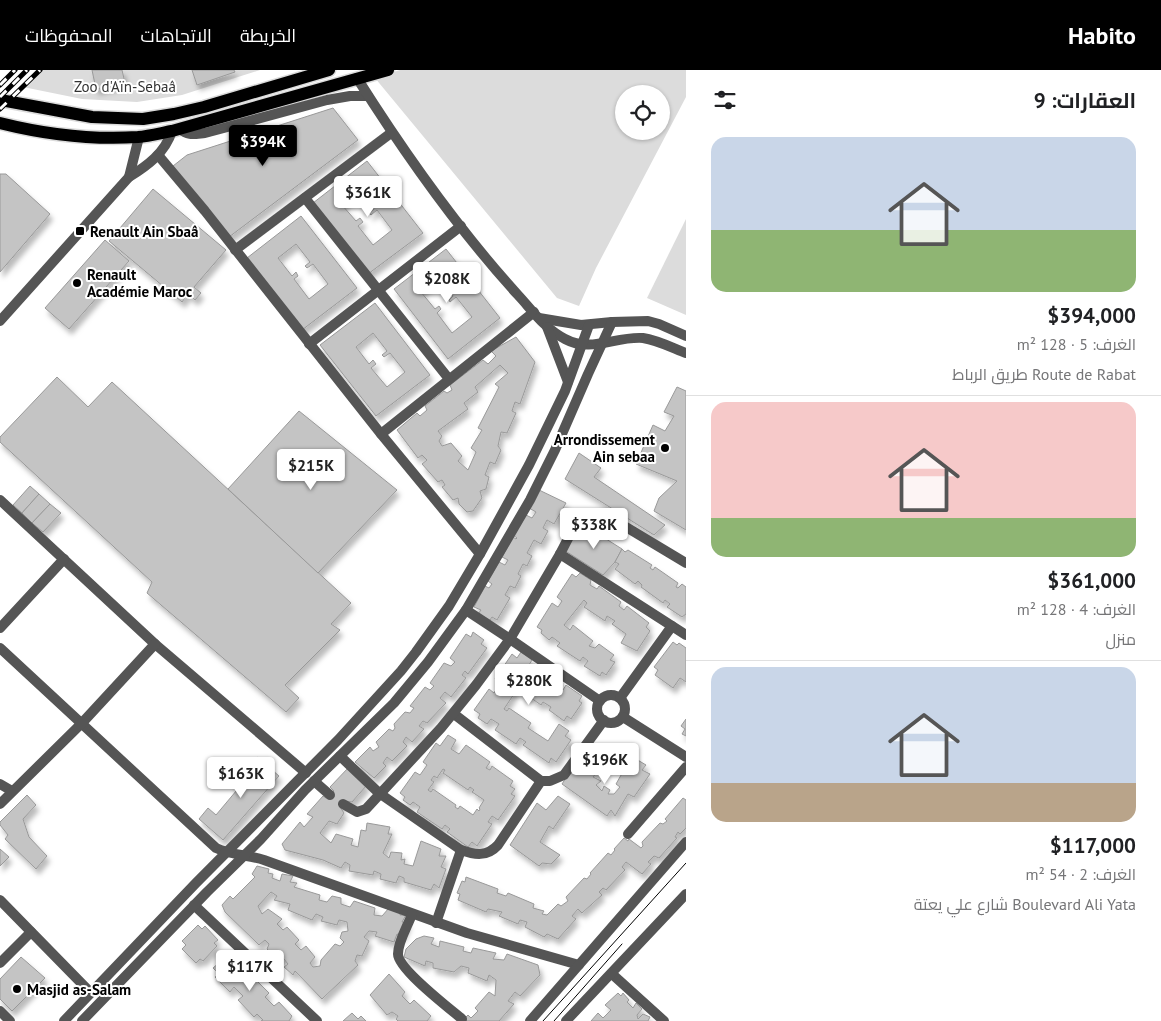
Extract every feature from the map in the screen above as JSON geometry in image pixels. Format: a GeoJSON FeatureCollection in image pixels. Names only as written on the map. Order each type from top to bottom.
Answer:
{"type":"FeatureCollection","features":[{"type":"Feature","properties":{"kind":"main road"},"geometry":{"type":"LineString","coordinates":[[0,100],[92,117],[143,119],[204,107],[330,70]]}},
{"type":"Feature","properties":{"kind":"main road"},"geometry":{"type":"LineString","coordinates":[[0,123],[66,135],[139,137],[176,130],[383,71]]}},
{"type":"Feature","properties":{"kind":"street"},"geometry":{"type":"LineString","coordinates":[[357,78],[391,133],[452,217],[546,327],[568,382]]}},
{"type":"Feature","properties":{"kind":"street"},"geometry":{"type":"LineString","coordinates":[[0,321],[129,177],[144,168],[158,155],[176,130],[191,135],[205,133],[327,100],[350,96],[368,96]]}},
{"type":"Feature","properties":{"kind":"street"},"geometry":{"type":"LineString","coordinates":[[235,250],[391,133]]}},
{"type":"Feature","properties":{"kind":"street"},"geometry":{"type":"LineString","coordinates":[[129,177],[139,137]]}},
{"type":"Feature","properties":{"kind":"street"},"geometry":{"type":"LineString","coordinates":[[158,155],[205,211],[381,434],[480,554]]}},
{"type":"Feature","properties":{"kind":"street"},"geometry":{"type":"LineString","coordinates":[[305,198],[449,379]]}},
{"type":"Feature","properties":{"kind":"street"},"geometry":{"type":"LineString","coordinates":[[309,344],[461,226]]}},
{"type":"Feature","properties":{"kind":"street"},"geometry":{"type":"LineString","coordinates":[[381,434],[519,325],[537,315],[559,322],[589,325],[648,321],[686,336]]}},
{"type":"Feature","properties":{"kind":"street"},"geometry":{"type":"LineString","coordinates":[[82,1021],[245,855],[314,781],[413,682],[466,610],[546,470],[612,322]]}},
{"type":"Feature","properties":{"kind":"street"},"geometry":{"type":"LineString","coordinates":[[64,1021],[90,992],[306,772],[401,671],[436,625],[480,554],[529,464],[568,382],[589,325]]}},
{"type":"Feature","properties":{"kind":"street"},"geometry":{"type":"LineString","coordinates":[[546,327],[565,339],[582,345],[644,338],[686,353]]}},
{"type":"Feature","properties":{"kind":"street"},"geometry":{"type":"LineString","coordinates":[[0,500],[155,644],[306,772]]}},
{"type":"Feature","properties":{"kind":"street"},"geometry":{"type":"LineString","coordinates":[[343,804],[357,812],[363,811],[454,714],[510,638],[580,519],[590,513],[606,515],[686,563]]}},
{"type":"Feature","properties":{"kind":"street"},"geometry":{"type":"LineString","coordinates":[[560,554],[686,635]]}},
{"type":"Feature","properties":{"kind":"street"},"geometry":{"type":"LineString","coordinates":[[0,628],[64,560]]}},
{"type":"Feature","properties":{"kind":"street"},"geometry":{"type":"LineString","coordinates":[[466,610],[510,638],[600,701]]}},
{"type":"Feature","properties":{"kind":"street"},"geometry":{"type":"LineString","coordinates":[[620,698],[672,626]]}},
{"type":"Feature","properties":{"kind":"street"},"geometry":{"type":"LineString","coordinates":[[0,804],[82,723],[155,644]]}},
{"type":"Feature","properties":{"kind":"street"},"geometry":{"type":"LineString","coordinates":[[0,648],[216,848],[227,853],[264,860],[436,923],[579,965]]}},
{"type":"Feature","properties":{"kind":"street"},"geometry":{"type":"LineString","coordinates":[[609,695],[620,698],[625,709],[622,717],[616,722],[604,720],[598,711],[600,701],[609,695]]}},
{"type":"Feature","properties":{"kind":"street"},"geometry":{"type":"LineString","coordinates":[[454,714],[541,781],[550,782],[564,775],[604,720]]}},
{"type":"Feature","properties":{"kind":"street"},"geometry":{"type":"LineString","coordinates":[[622,717],[686,757]]}},
{"type":"Feature","properties":{"kind":"street"},"geometry":{"type":"LineString","coordinates":[[340,756],[379,793],[461,850],[471,853],[484,854],[493,850],[541,781]]}},
{"type":"Feature","properties":{"kind":"street"},"geometry":{"type":"LineString","coordinates":[[628,834],[686,767]]}},
{"type":"Feature","properties":{"kind":"street"},"geometry":{"type":"LineString","coordinates":[[314,781],[330,795]]}},
{"type":"Feature","properties":{"kind":"street"},"geometry":{"type":"LineString","coordinates":[[0,784],[12,791]]}},
{"type":"Feature","properties":{"kind":"street"},"geometry":{"type":"LineString","coordinates":[[530,1021],[686,842]]}},
{"type":"Feature","properties":{"kind":"street"},"geometry":{"type":"LineString","coordinates":[[436,923],[461,850]]}},
{"type":"Feature","properties":{"kind":"street"},"geometry":{"type":"LineString","coordinates":[[566,1021],[686,894]]}},
{"type":"Feature","properties":{"kind":"street"},"geometry":{"type":"LineString","coordinates":[[0,900],[90,992]]}},
{"type":"Feature","properties":{"kind":"street"},"geometry":{"type":"LineString","coordinates":[[194,905],[317,1021]]}},
{"type":"Feature","properties":{"kind":"street"},"geometry":{"type":"LineString","coordinates":[[412,914],[398,951],[400,962],[462,1019]]}},
{"type":"Feature","properties":{"kind":"street"},"geometry":{"type":"LineString","coordinates":[[0,963],[31,932]]}},
{"type":"Feature","properties":{"kind":"street"},"geometry":{"type":"LineString","coordinates":[[612,974],[664,1021]]}},
{"type":"Feature","properties":{"kind":"street"},"geometry":{"type":"LineString","coordinates":[[0,1011],[10,1021]]}},
{"type":"Feature","properties":{"kind":"green space","name":"Zoo d'Aïn-Sebaâ"},"geometry":{"type":"Polygon","coordinates":[[[39,70],[260,70],[182,95],[137,102],[82,99],[23,87],[39,70]]]}},
{"type":"Feature","properties":{"kind":"green space"},"geometry":{"type":"Polygon","coordinates":[[[400,70],[686,70],[686,97],[670,127],[670,85],[615,85],[615,140],[663,140],[596,268],[579,306],[557,298],[375,78],[400,70]]]}},
{"type":"Feature","properties":{"kind":"green space"},"geometry":{"type":"Polygon","coordinates":[[[686,219],[686,315],[647,298],[686,219]]]}},
{"type":"Feature","properties":{"kind":"building"},"geometry":{"type":"Polygon","coordinates":[[[92,70],[122,70],[125,83],[96,89],[92,70]]]}},
{"type":"Feature","properties":{"kind":"building"},"geometry":{"type":"Polygon","coordinates":[[[192,70],[234,70],[235,72],[197,85],[192,70]]]}},
{"type":"Feature","properties":{"kind":"building"},"geometry":{"type":"Polygon","coordinates":[[[333,108],[358,140],[229,237],[173,166],[187,155],[333,108]]]}},
{"type":"Feature","properties":{"kind":"building"},"geometry":{"type":"Polygon","coordinates":[[[367,161],[423,233],[368,274],[313,203],[367,161]],[[360,191],[342,205],[356,221],[360,218],[363,222],[358,226],[373,245],[392,230],[377,210],[371,215],[369,213],[374,209],[360,191]]]}},
{"type":"Feature","properties":{"kind":"building"},"geometry":{"type":"Polygon","coordinates":[[[0,174],[6,174],[50,214],[0,272],[0,174]]]}},
{"type":"Feature","properties":{"kind":"building"},"geometry":{"type":"Polygon","coordinates":[[[153,189],[226,250],[194,287],[201,293],[195,300],[188,294],[182,302],[109,241],[153,189]]]}},
{"type":"Feature","properties":{"kind":"building"},"geometry":{"type":"Polygon","coordinates":[[[301,216],[357,288],[302,330],[247,258],[301,216]],[[296,244],[278,258],[292,276],[296,272],[298,276],[294,279],[309,299],[328,284],[313,264],[307,268],[305,266],[310,262],[296,244]]]}},
{"type":"Feature","properties":{"kind":"building"},"geometry":{"type":"Polygon","coordinates":[[[105,240],[129,261],[69,329],[45,308],[105,240]]]}},
{"type":"Feature","properties":{"kind":"building"},"geometry":{"type":"Polygon","coordinates":[[[446,249],[500,318],[448,359],[394,289],[446,249]],[[439,277],[421,292],[435,309],[439,306],[441,309],[437,313],[452,333],[472,317],[456,297],[450,302],[449,300],[453,296],[439,277]]]}},
{"type":"Feature","properties":{"kind":"building"},"geometry":{"type":"Polygon","coordinates":[[[375,303],[430,375],[376,416],[320,345],[375,303]],[[373,333],[356,347],[369,364],[373,360],[376,364],[371,368],[387,387],[405,372],[390,353],[384,357],[382,355],[387,351],[373,333]]]}},
{"type":"Feature","properties":{"kind":"building"},"geometry":{"type":"Polygon","coordinates":[[[516,337],[535,362],[520,404],[515,402],[512,411],[516,413],[507,433],[501,432],[498,446],[501,450],[495,464],[490,462],[485,475],[489,477],[486,489],[480,491],[482,498],[473,511],[467,512],[459,504],[458,498],[453,500],[442,487],[445,485],[442,480],[438,482],[422,464],[427,460],[422,455],[418,458],[397,430],[417,413],[420,416],[427,410],[425,406],[444,391],[447,393],[452,390],[450,385],[483,360],[488,364],[496,356],[491,351],[516,337]],[[500,365],[475,387],[478,392],[464,403],[468,409],[438,431],[442,436],[439,441],[442,446],[451,443],[462,456],[458,461],[468,470],[476,452],[471,448],[482,430],[478,428],[499,387],[495,384],[508,373],[500,365]]]}},
{"type":"Feature","properties":{"kind":"building"},"geometry":{"type":"Polygon","coordinates":[[[57,377],[88,407],[112,382],[351,603],[331,624],[340,630],[285,685],[299,698],[286,712],[147,593],[152,582],[0,442],[0,437],[57,377]]]}},
{"type":"Feature","properties":{"kind":"building","name":"Arrondissement Ain sebaa"},"geometry":{"type":"Polygon","coordinates":[[[677,387],[686,391],[686,530],[654,511],[659,498],[677,481],[636,464],[653,425],[665,431],[674,416],[664,412],[677,387]]]}},
{"type":"Feature","properties":{"kind":"building"},"geometry":{"type":"Polygon","coordinates":[[[299,411],[397,490],[318,573],[228,489],[299,411]]]}},
{"type":"Feature","properties":{"kind":"building"},"geometry":{"type":"Polygon","coordinates":[[[579,453],[601,468],[594,477],[665,525],[654,535],[565,479],[579,453]]]}},
{"type":"Feature","properties":{"kind":"building"},"geometry":{"type":"Polygon","coordinates":[[[30,486],[39,494],[22,513],[13,505],[30,486]]]}},
{"type":"Feature","properties":{"kind":"building"},"geometry":{"type":"Polygon","coordinates":[[[539,490],[566,503],[554,524],[547,520],[543,528],[548,531],[541,544],[534,540],[527,553],[532,556],[527,566],[523,564],[518,574],[521,576],[515,588],[510,586],[505,595],[510,598],[497,620],[492,617],[490,620],[478,614],[481,610],[474,607],[485,586],[489,588],[492,584],[488,581],[499,562],[505,565],[508,560],[502,557],[513,537],[517,538],[513,535],[524,514],[532,518],[536,512],[529,508],[539,490]]]}},
{"type":"Feature","properties":{"kind":"building"},"geometry":{"type":"Polygon","coordinates":[[[39,494],[50,504],[32,523],[22,513],[39,494]]]}},
{"type":"Feature","properties":{"kind":"building"},"geometry":{"type":"Polygon","coordinates":[[[50,504],[61,513],[43,532],[32,523],[50,504]]]}},
{"type":"Feature","properties":{"kind":"building"},"geometry":{"type":"Polygon","coordinates":[[[584,525],[622,549],[615,562],[603,575],[564,550],[584,525]]]}},
{"type":"Feature","properties":{"kind":"building"},"geometry":{"type":"Polygon","coordinates":[[[622,549],[625,552],[628,550],[652,565],[650,568],[653,570],[655,567],[678,583],[676,587],[678,588],[682,584],[686,587],[686,614],[682,617],[667,607],[670,604],[665,600],[663,603],[641,587],[642,585],[638,581],[635,584],[615,569],[619,564],[615,562],[622,549]]]}},
{"type":"Feature","properties":{"kind":"building"},"geometry":{"type":"Polygon","coordinates":[[[580,573],[591,580],[590,585],[597,589],[599,586],[621,602],[619,606],[624,610],[627,606],[649,623],[646,627],[650,631],[637,651],[621,643],[626,634],[612,624],[615,621],[607,616],[605,621],[584,607],[587,603],[584,600],[564,625],[570,630],[573,625],[593,641],[589,646],[595,648],[599,644],[614,655],[610,660],[615,662],[606,675],[602,672],[600,676],[584,666],[588,661],[583,657],[580,661],[557,646],[560,643],[552,637],[549,640],[541,633],[542,630],[537,627],[552,603],[558,607],[562,601],[557,597],[572,574],[576,577],[580,573]]]}},
{"type":"Feature","properties":{"kind":"building"},"geometry":{"type":"Polygon","coordinates":[[[473,632],[484,640],[481,644],[487,648],[468,674],[465,671],[462,675],[466,678],[451,697],[445,692],[440,698],[446,703],[427,723],[423,721],[419,726],[424,729],[412,742],[406,737],[403,742],[407,746],[392,761],[387,757],[383,763],[386,766],[374,778],[355,762],[370,747],[373,751],[379,747],[376,742],[389,729],[393,731],[395,728],[394,724],[405,712],[410,713],[414,708],[410,706],[425,687],[430,690],[434,686],[430,683],[444,663],[451,666],[455,662],[450,658],[466,634],[471,637],[473,632]]]}},
{"type":"Feature","properties":{"kind":"building"},"geometry":{"type":"Polygon","coordinates":[[[673,642],[677,645],[679,643],[686,648],[686,682],[680,678],[673,688],[655,675],[658,670],[654,667],[673,642]]]}},
{"type":"Feature","properties":{"kind":"building"},"geometry":{"type":"Polygon","coordinates":[[[521,652],[532,660],[529,665],[532,667],[534,664],[560,682],[557,686],[563,690],[566,685],[582,696],[579,701],[582,703],[571,719],[567,716],[564,721],[549,710],[551,707],[543,702],[541,705],[521,691],[524,688],[520,685],[504,709],[507,711],[509,708],[531,723],[528,728],[548,741],[559,724],[569,731],[565,736],[571,740],[556,762],[551,758],[549,763],[523,745],[526,742],[520,738],[516,744],[495,730],[499,724],[491,719],[487,724],[478,718],[480,714],[474,710],[489,689],[494,693],[500,683],[495,679],[512,654],[517,658],[521,652]]]}},
{"type":"Feature","properties":{"kind":"building"},"geometry":{"type":"Polygon","coordinates":[[[686,719],[686,736],[682,734],[685,729],[681,726],[686,719]]]}},
{"type":"Feature","properties":{"kind":"building"},"geometry":{"type":"Polygon","coordinates":[[[448,735],[456,740],[451,749],[459,754],[466,745],[490,762],[486,768],[490,770],[492,766],[513,781],[510,786],[515,789],[511,794],[515,796],[498,820],[492,816],[488,822],[492,824],[477,846],[472,842],[468,847],[447,832],[450,829],[445,825],[442,829],[417,812],[420,807],[413,802],[410,805],[403,800],[405,797],[400,793],[415,772],[420,775],[427,765],[423,762],[436,743],[440,746],[448,735]],[[443,769],[437,778],[434,776],[431,780],[434,782],[428,790],[431,792],[433,789],[456,805],[455,807],[458,809],[460,806],[473,815],[477,809],[479,811],[484,800],[472,792],[474,790],[470,787],[468,790],[443,773],[445,770],[443,769]]]}},
{"type":"Feature","properties":{"kind":"building"},"geometry":{"type":"Polygon","coordinates":[[[257,757],[279,776],[223,840],[199,819],[208,808],[216,815],[242,784],[237,780],[257,757]]]}},
{"type":"Feature","properties":{"kind":"building"},"geometry":{"type":"Polygon","coordinates":[[[585,757],[594,765],[592,768],[598,771],[593,777],[601,781],[596,785],[602,791],[604,786],[610,790],[608,794],[614,794],[620,787],[616,784],[629,761],[633,765],[636,759],[646,765],[642,770],[650,774],[634,797],[628,794],[615,816],[611,810],[607,816],[562,784],[579,758],[582,760],[585,757]]]}},
{"type":"Feature","properties":{"kind":"building"},"geometry":{"type":"Polygon","coordinates":[[[349,767],[367,785],[352,802],[345,801],[340,807],[344,813],[337,824],[329,821],[320,833],[331,843],[336,834],[353,839],[351,845],[358,847],[361,830],[366,831],[367,823],[390,827],[388,834],[392,834],[383,853],[389,858],[391,852],[402,853],[401,860],[405,859],[404,864],[413,866],[421,841],[441,849],[439,856],[446,856],[441,867],[446,869],[439,888],[434,884],[431,890],[404,882],[404,878],[399,876],[396,883],[380,879],[381,874],[374,871],[373,875],[349,871],[350,865],[345,862],[341,868],[323,860],[285,850],[282,844],[300,822],[304,827],[313,817],[307,814],[323,796],[326,798],[334,791],[330,787],[349,767]]]}},
{"type":"Feature","properties":{"kind":"building"},"geometry":{"type":"Polygon","coordinates":[[[27,795],[36,805],[23,819],[29,837],[47,856],[36,869],[5,839],[8,835],[0,825],[0,822],[27,795]]]}},
{"type":"Feature","properties":{"kind":"building"},"geometry":{"type":"Polygon","coordinates":[[[558,796],[570,804],[553,829],[549,826],[540,842],[560,855],[551,864],[542,863],[539,866],[510,845],[537,803],[546,810],[558,796]]]}},
{"type":"Feature","properties":{"kind":"building"},"geometry":{"type":"Polygon","coordinates":[[[683,798],[686,800],[686,828],[680,834],[678,832],[675,837],[677,838],[659,858],[654,856],[648,862],[651,864],[642,874],[626,862],[622,867],[625,870],[606,890],[603,888],[599,892],[602,895],[582,913],[578,909],[572,916],[576,919],[558,939],[547,934],[544,937],[525,927],[527,922],[520,920],[518,924],[499,916],[502,912],[488,909],[486,912],[458,900],[460,894],[457,893],[462,881],[465,882],[466,877],[498,889],[497,893],[506,896],[508,893],[534,904],[533,908],[544,911],[542,914],[547,915],[558,904],[561,906],[568,901],[566,897],[584,878],[587,879],[608,853],[611,855],[624,838],[628,841],[629,839],[641,848],[643,846],[642,842],[660,823],[663,824],[667,821],[665,819],[683,798]]]}},
{"type":"Feature","properties":{"kind":"building"},"geometry":{"type":"Polygon","coordinates":[[[0,849],[9,857],[0,866],[0,849]]]}},
{"type":"Feature","properties":{"kind":"building"},"geometry":{"type":"Polygon","coordinates":[[[257,866],[269,869],[268,873],[273,874],[272,878],[280,881],[282,874],[293,876],[290,882],[297,883],[294,887],[320,895],[319,900],[327,902],[332,896],[341,898],[341,904],[350,907],[354,901],[375,908],[374,915],[382,916],[389,908],[401,909],[400,915],[406,915],[402,922],[408,923],[402,936],[397,934],[394,942],[375,936],[377,932],[369,931],[364,937],[369,941],[362,956],[357,955],[355,961],[358,965],[322,999],[295,971],[293,975],[284,967],[288,964],[283,958],[279,962],[267,949],[269,944],[265,940],[259,945],[225,912],[222,905],[230,896],[233,899],[255,877],[252,874],[257,866]],[[271,892],[258,906],[262,914],[268,909],[282,919],[277,924],[283,930],[287,927],[299,940],[295,944],[301,950],[306,946],[315,957],[310,963],[313,967],[320,966],[321,960],[335,944],[340,946],[344,942],[340,938],[342,932],[348,931],[347,922],[339,920],[337,925],[321,921],[323,917],[316,914],[312,920],[288,910],[290,904],[274,900],[277,896],[271,892]]]}},
{"type":"Feature","properties":{"kind":"building"},"geometry":{"type":"Polygon","coordinates":[[[198,925],[202,929],[205,926],[218,940],[214,943],[217,946],[203,961],[200,959],[196,963],[182,949],[186,945],[182,941],[198,925]]]}},
{"type":"Feature","properties":{"kind":"building"},"geometry":{"type":"Polygon","coordinates":[[[424,936],[434,938],[431,944],[439,947],[440,941],[464,947],[463,951],[471,953],[473,948],[496,953],[493,959],[504,960],[507,954],[538,965],[540,975],[520,996],[515,992],[508,1001],[514,1004],[499,1021],[462,1021],[468,1015],[471,1018],[478,1011],[475,1008],[489,992],[495,996],[496,980],[489,975],[487,981],[468,973],[469,968],[461,966],[454,972],[433,968],[433,963],[426,961],[425,966],[404,957],[406,949],[416,939],[424,936]]]}},
{"type":"Feature","properties":{"kind":"building"},"geometry":{"type":"Polygon","coordinates":[[[227,956],[233,962],[236,959],[242,965],[238,968],[250,981],[254,978],[269,993],[265,997],[274,1006],[279,1002],[292,1016],[289,1021],[261,1021],[263,1020],[257,1014],[254,1017],[238,1000],[243,996],[234,987],[230,992],[215,977],[219,974],[213,968],[227,956]]]}},
{"type":"Feature","properties":{"kind":"building","name":"Masjid as-Salam"},"geometry":{"type":"Polygon","coordinates":[[[21,957],[45,978],[12,1011],[0,999],[0,979],[21,957]]]}},
{"type":"Feature","properties":{"kind":"building"},"geometry":{"type":"Polygon","coordinates":[[[389,974],[405,992],[402,996],[410,1004],[414,1000],[431,1016],[427,1021],[398,1021],[396,1019],[398,1016],[392,1012],[387,1015],[370,995],[389,974]]]}},
{"type":"Feature","properties":{"kind":"building"},"geometry":{"type":"Polygon","coordinates":[[[618,993],[621,996],[623,993],[629,1000],[627,1002],[633,1008],[636,1003],[642,1009],[637,1015],[638,1019],[643,1014],[650,1017],[648,1021],[591,1021],[598,1013],[603,1018],[611,1010],[605,1005],[618,993]]]}},
{"type":"Feature","properties":{"kind":"building"},"geometry":{"type":"Polygon","coordinates":[[[352,1013],[358,1019],[361,1016],[366,1021],[343,1021],[352,1013]]]}},
{"type":"Feature","properties":{"kind":"tram line"},"geometry":{"type":"LineString","coordinates":[[543,1021],[686,863]]}},
{"type":"Feature","properties":{"kind":"tram line"},"geometry":{"type":"LineString","coordinates":[[554,1021],[622,944]]}},
{"type":"Feature","properties":{"kind":"railway"},"geometry":{"type":"LineString","coordinates":[[0,85],[15,70]]}},
{"type":"Feature","properties":{"kind":"railway"},"geometry":{"type":"LineString","coordinates":[[0,97],[27,70]]}},
{"type":"Feature","properties":{"kind":"railway"},"geometry":{"type":"LineString","coordinates":[[0,109],[40,70]]}},
{"type":"Feature","properties":{"kind":"place","name":"Renault Ain Sbaâ"},"geometry":{"type":"Point","coordinates":[80,231]}},
{"type":"Feature","properties":{"kind":"place","name":"Renault Académie Maroc"},"geometry":{"type":"Point","coordinates":[77,283]}},
{"type":"Feature","properties":{"kind":"place","name":"Arrondissement Ain sebaa"},"geometry":{"type":"Point","coordinates":[665,448]}},
{"type":"Feature","properties":{"kind":"place","name":"Masjid as-Salam"},"geometry":{"type":"Point","coordinates":[17,989]}}]}
